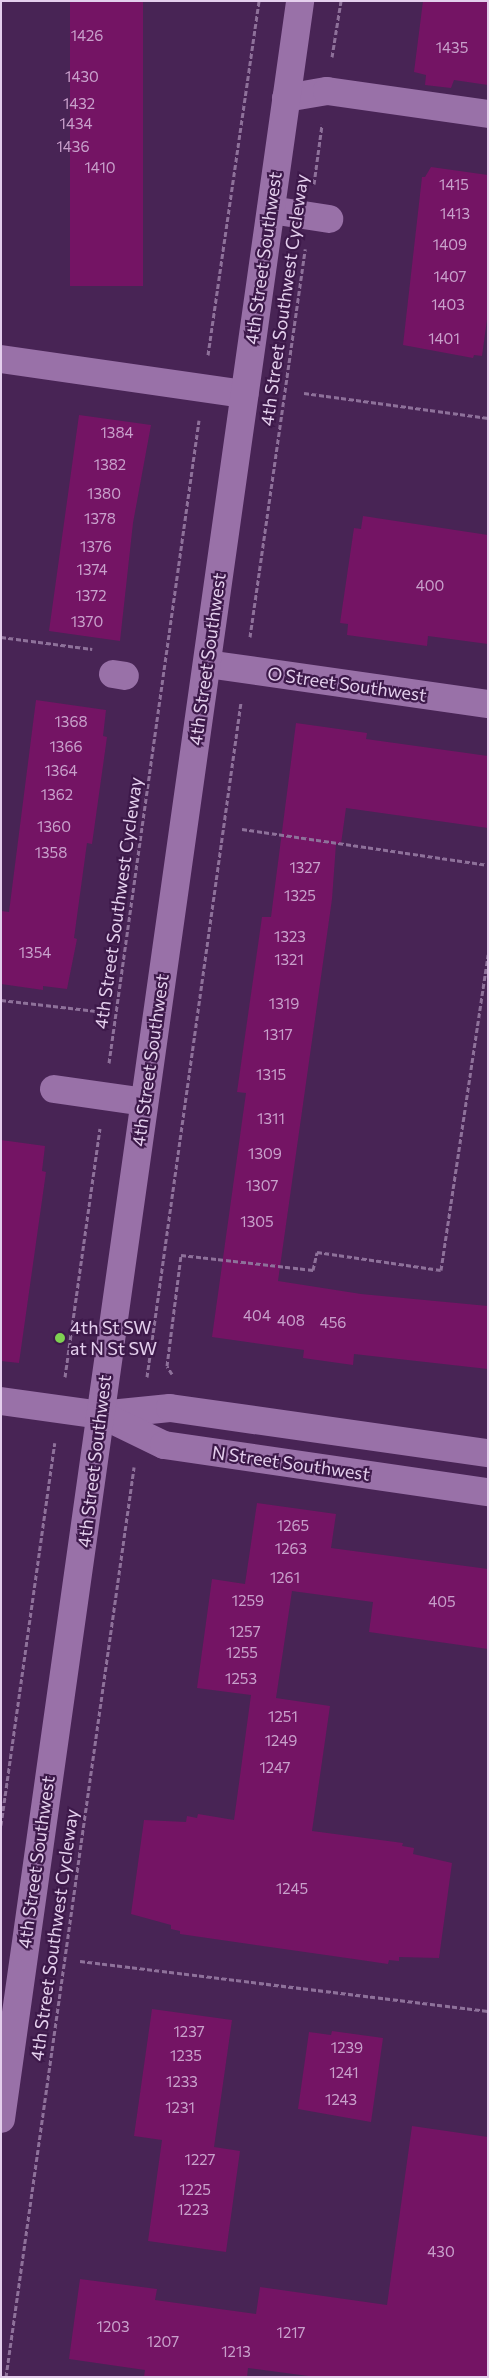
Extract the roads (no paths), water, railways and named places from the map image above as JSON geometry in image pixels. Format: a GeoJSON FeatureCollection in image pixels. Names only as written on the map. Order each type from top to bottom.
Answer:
{"type":"FeatureCollection","features":[{"type":"Feature","properties":{"kind":"street","name":"4th Street Southwest"},"geometry":{"type":"LineString","coordinates":[[1,2119],[300,1]]}},
{"type":"Feature","properties":{"kind":"street"},"geometry":{"type":"LineString","coordinates":[[286,98],[327,91],[488,114]]}},
{"type":"Feature","properties":{"kind":"street"},"geometry":{"type":"LineString","coordinates":[[271,210],[319,217]]}},
{"type":"Feature","properties":{"kind":"street"},"geometry":{"type":"LineString","coordinates":[[1,359],[244,394]]}},
{"type":"Feature","properties":{"kind":"street","name":"O Street Southwest"},"geometry":{"type":"LineString","coordinates":[[207,664],[488,704]]}},
{"type":"Feature","properties":{"kind":"street"},"geometry":{"type":"LineString","coordinates":[[54,1089],[144,1102]]}},
{"type":"Feature","properties":{"kind":"street","name":"N Street Southwest"},"geometry":{"type":"LineString","coordinates":[[1,1401],[100,1415],[170,1408],[488,1453]]}},
{"type":"Feature","properties":{"kind":"street","name":"N Street Southwest"},"geometry":{"type":"LineString","coordinates":[[100,1415],[164,1445],[488,1492]]}},
{"type":"Feature","properties":{"kind":"place","name":"4th St SW at N St SW"},"geometry":{"type":"Point","coordinates":[60,1338]}}]}
